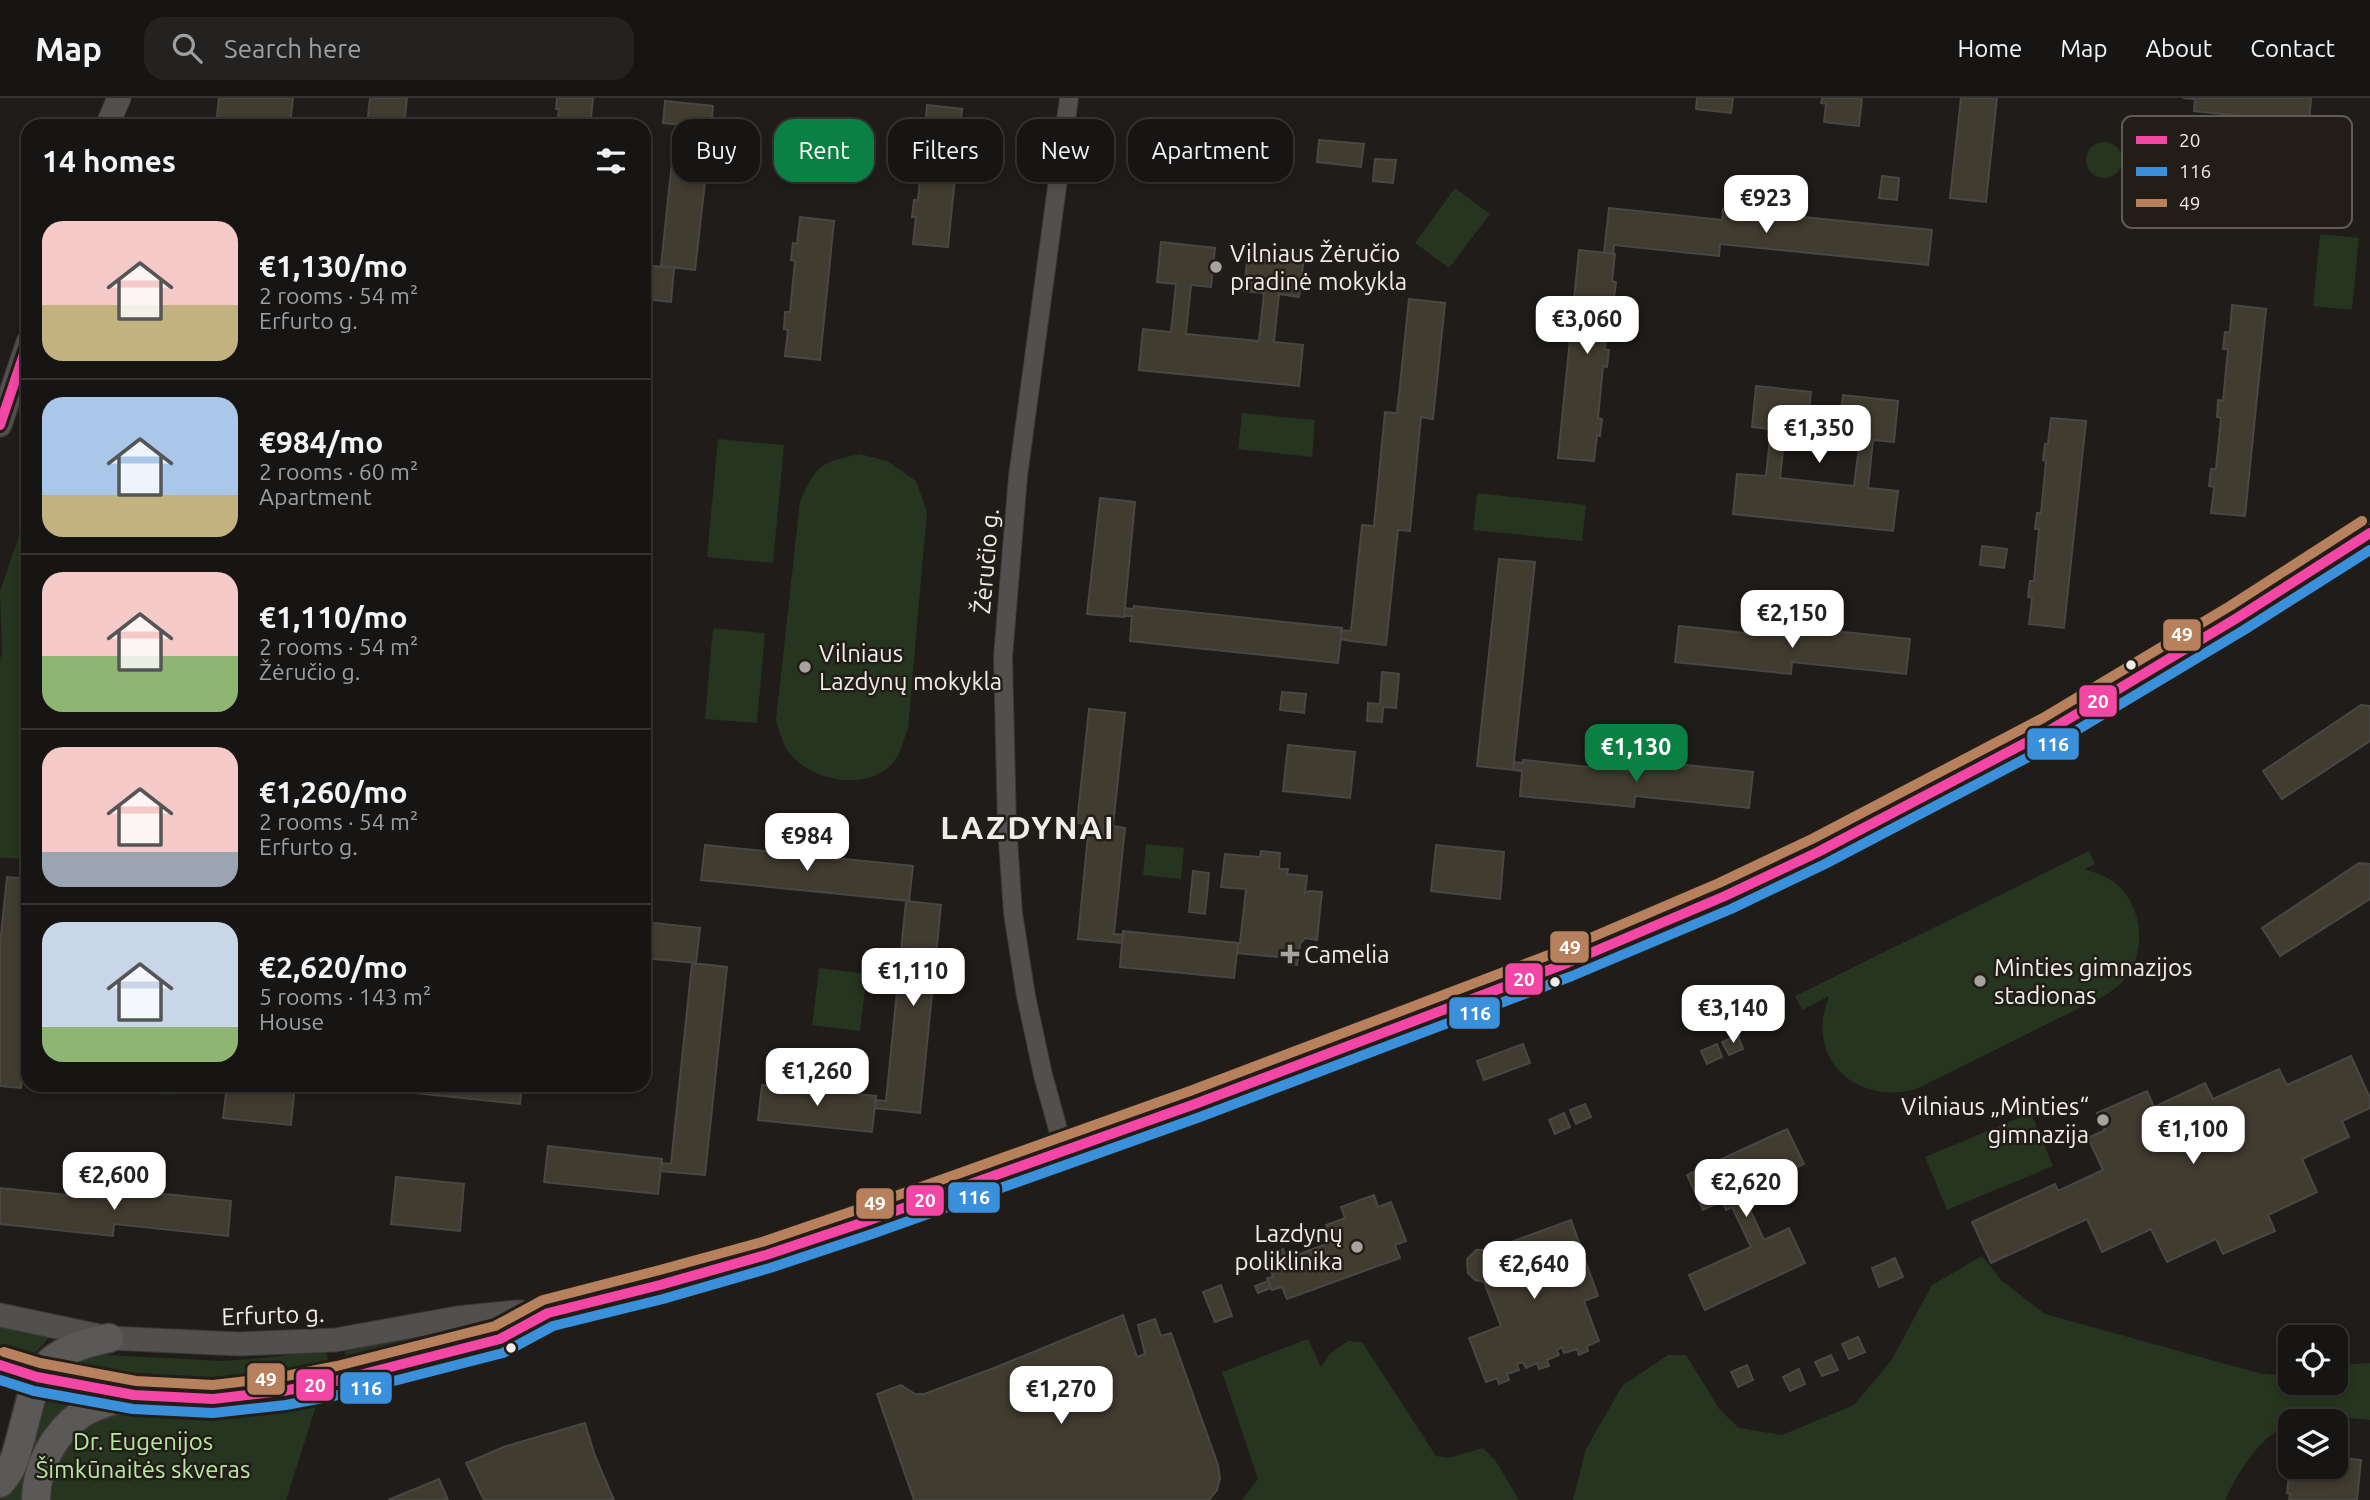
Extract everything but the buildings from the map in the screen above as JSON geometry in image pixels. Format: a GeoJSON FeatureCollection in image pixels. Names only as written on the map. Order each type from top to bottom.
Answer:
{"type":"FeatureCollection","features":[{"type":"Feature","properties":{"kind":"main road"},"geometry":{"type":"LineString","coordinates":[[0,1483],[13,1464],[37,1377],[51,1359],[66,1350],[108,1338]]}},
{"type":"Feature","properties":{"kind":"main road"},"geometry":{"type":"LineString","coordinates":[[36,1500],[44,1458],[62,1431],[83,1413],[134,1395]]}},
{"type":"Feature","properties":{"kind":"street"},"geometry":{"type":"LineString","coordinates":[[110,119],[119,98]]}},
{"type":"Feature","properties":{"kind":"street","name":"Žėručio g."},"geometry":{"type":"LineString","coordinates":[[1064,1151],[1043,1075],[1026,996],[1013,914],[1007,826],[1003,657],[1018,476],[1069,98]]}},
{"type":"Feature","properties":{"kind":"street"},"geometry":{"type":"LineString","coordinates":[[0,425],[21,363]]}},
{"type":"Feature","properties":{"kind":"street","name":"Erfurto g."},"geometry":{"type":"LineString","coordinates":[[0,1365],[37,1377],[134,1395],[213,1399],[250,1396],[340,1380],[500,1339],[548,1313],[766,1255],[1064,1151],[1567,963],[1725,896],[1818,852],[2050,730],[2237,618],[2370,533]]}},
{"type":"Feature","properties":{"kind":"street","name":"Erfurto g."},"geometry":{"type":"LineString","coordinates":[[0,1315],[108,1338],[239,1344],[335,1340],[457,1318],[516,1312],[548,1313]]}},
{"type":"Feature","properties":{"kind":"green space"},"geometry":{"type":"Polygon","coordinates":[[[2104,142],[2117,147],[2122,160],[2117,173],[2104,178],[2091,173],[2086,160],[2091,147],[2104,142]]]}},
{"type":"Feature","properties":{"kind":"green space"},"geometry":{"type":"Polygon","coordinates":[[[1455,188],[1490,214],[1449,268],[1415,243],[1455,188]]]}},
{"type":"Feature","properties":{"kind":"green space"},"geometry":{"type":"Polygon","coordinates":[[[2320,234],[2359,238],[2352,310],[2313,306],[2320,234]]]}},
{"type":"Feature","properties":{"kind":"green space"},"geometry":{"type":"Polygon","coordinates":[[[1242,413],[1315,420],[1312,457],[1238,449],[1242,413]]]}},
{"type":"Feature","properties":{"kind":"green space"},"geometry":{"type":"Polygon","coordinates":[[[718,439],[784,445],[773,563],[707,557],[718,439]]]}},
{"type":"Feature","properties":{"kind":"green space"},"geometry":{"type":"Polygon","coordinates":[[[860,454],[887,461],[916,481],[927,512],[908,728],[898,756],[885,770],[872,777],[840,780],[810,770],[797,761],[785,747],[776,720],[800,501],[811,479],[822,467],[860,454]]]}},
{"type":"Feature","properties":{"kind":"green space"},"geometry":{"type":"Polygon","coordinates":[[[1477,493],[1586,505],[1582,541],[1473,530],[1477,493]]]}},
{"type":"Feature","properties":{"kind":"green space"},"geometry":{"type":"Polygon","coordinates":[[[21,530],[21,859],[0,858],[0,592],[21,530]]]}},
{"type":"Feature","properties":{"kind":"green space"},"geometry":{"type":"Polygon","coordinates":[[[713,628],[765,633],[757,723],[705,719],[713,628]]]}},
{"type":"Feature","properties":{"kind":"green space"},"geometry":{"type":"Polygon","coordinates":[[[1146,844],[1184,848],[1181,879],[1143,875],[1146,844]]]}},
{"type":"Feature","properties":{"kind":"green space"},"geometry":{"type":"Polygon","coordinates":[[[2089,851],[2095,864],[2085,869],[2108,878],[2121,888],[2135,910],[2138,950],[2135,962],[2123,981],[2104,996],[1916,1089],[1880,1092],[1849,1079],[1837,1068],[1828,1054],[1823,1037],[1823,1017],[1829,996],[1802,1010],[1795,996],[2089,851]]]}},
{"type":"Feature","properties":{"kind":"green space"},"geometry":{"type":"Polygon","coordinates":[[[819,968],[867,974],[860,1031],[812,1025],[819,968]]]}},
{"type":"Feature","properties":{"kind":"green space"},"geometry":{"type":"Polygon","coordinates":[[[143,1092],[170,1092],[169,1095],[143,1092]]]}},
{"type":"Feature","properties":{"kind":"green space"},"geometry":{"type":"Polygon","coordinates":[[[2031,1113],[2053,1166],[1947,1210],[1925,1157],[2031,1113]]]}},
{"type":"Feature","properties":{"kind":"green space"},"geometry":{"type":"Polygon","coordinates":[[[1982,1256],[2002,1281],[2045,1314],[2262,1374],[2278,1375],[2278,1395],[2348,1395],[2348,1363],[2370,1363],[2370,1420],[2348,1418],[2348,1409],[2278,1409],[2278,1430],[2255,1451],[2225,1500],[1573,1500],[1586,1449],[1622,1386],[1668,1355],[1686,1355],[1720,1410],[1739,1428],[1782,1435],[1854,1405],[1891,1361],[1932,1285],[1982,1256]]]}},
{"type":"Feature","properties":{"kind":"green space"},"geometry":{"type":"Polygon","coordinates":[[[532,1316],[533,1319],[347,1367],[344,1348],[532,1316]]]}},
{"type":"Feature","properties":{"kind":"green space"},"geometry":{"type":"Polygon","coordinates":[[[0,1325],[50,1337],[37,1351],[31,1363],[0,1352],[0,1325]]]}},
{"type":"Feature","properties":{"kind":"green space"},"geometry":{"type":"Polygon","coordinates":[[[1308,1339],[1321,1367],[1330,1354],[1348,1341],[1362,1342],[1436,1456],[1448,1458],[1483,1448],[1495,1460],[1519,1500],[1242,1500],[1258,1479],[1222,1372],[1308,1339]]]}},
{"type":"Feature","properties":{"kind":"green space"},"geometry":{"type":"Polygon","coordinates":[[[326,1350],[330,1370],[234,1385],[191,1386],[126,1381],[62,1371],[60,1364],[89,1354],[222,1361],[326,1350]]]}},
{"type":"Feature","properties":{"kind":"green space"},"geometry":{"type":"Polygon","coordinates":[[[49,1394],[79,1400],[23,1500],[0,1500],[0,1496],[26,1469],[49,1394]]]}},
{"type":"Feature","properties":{"kind":"green space","name":"Dr. Eugenijos Šimkūnaitės skveras"},"geometry":{"type":"Polygon","coordinates":[[[318,1400],[286,1500],[50,1500],[58,1465],[68,1445],[84,1429],[116,1413],[150,1408],[234,1412],[318,1400]]]}},
{"type":"Feature","properties":{"kind":"transit line","name":"20"},"geometry":{"type":"LineString","coordinates":[[0,425],[21,363]]}},
{"type":"Feature","properties":{"kind":"transit line","name":"49"},"geometry":{"type":"LineString","coordinates":[[4,1352],[40,1363],[136,1381],[213,1385],[281,1377],[337,1366],[495,1326],[543,1300],[762,1242],[862,1208],[1190,1091],[1562,950],[1719,883],[1812,839],[2043,718],[2230,606],[2362,521]]}},
{"type":"Feature","properties":{"kind":"transit line","name":"20"},"geometry":{"type":"LineString","coordinates":[[0,1365],[37,1377],[134,1395],[213,1399],[283,1391],[340,1380],[500,1339],[548,1313],[766,1255],[867,1221],[1195,1104],[1567,963],[1725,896],[1818,852],[2050,730],[2237,618],[2370,533]]}},
{"type":"Feature","properties":{"kind":"transit line","name":"116"},"geometry":{"type":"LineString","coordinates":[[0,1380],[34,1391],[133,1409],[213,1413],[286,1405],[343,1394],[503,1353],[553,1326],[663,1299],[770,1268],[872,1234],[1200,1117],[1572,976],[1731,909],[1825,864],[2057,742],[2244,630],[2370,550]]}},
{"type":"Feature","properties":{"kind":"place","name":"Vilniaus Žėručio pradinė mokykla"},"geometry":{"type":"Point","coordinates":[1216,267]}},
{"type":"Feature","properties":{"kind":"place","name":"Vilniaus Lazdynų mokykla"},"geometry":{"type":"Point","coordinates":[805,667]}},
{"type":"Feature","properties":{"kind":"place","name":"Camelia"},"geometry":{"type":"Point","coordinates":[1290,954]}},
{"type":"Feature","properties":{"kind":"place","name":"Minties gimnazijos stadionas"},"geometry":{"type":"Point","coordinates":[1980,981]}},
{"type":"Feature","properties":{"kind":"place","name":"Vilniaus „Minties“ gimnazija"},"geometry":{"type":"Point","coordinates":[2103,1120]}},
{"type":"Feature","properties":{"kind":"place","name":"Lazdynų poliklinika"},"geometry":{"type":"Point","coordinates":[1357,1247]}},
{"type":"Feature","properties":{"kind":"district","name":"LAZDYNAI"},"geometry":{"type":"Point","coordinates":[1028,827]}}]}
